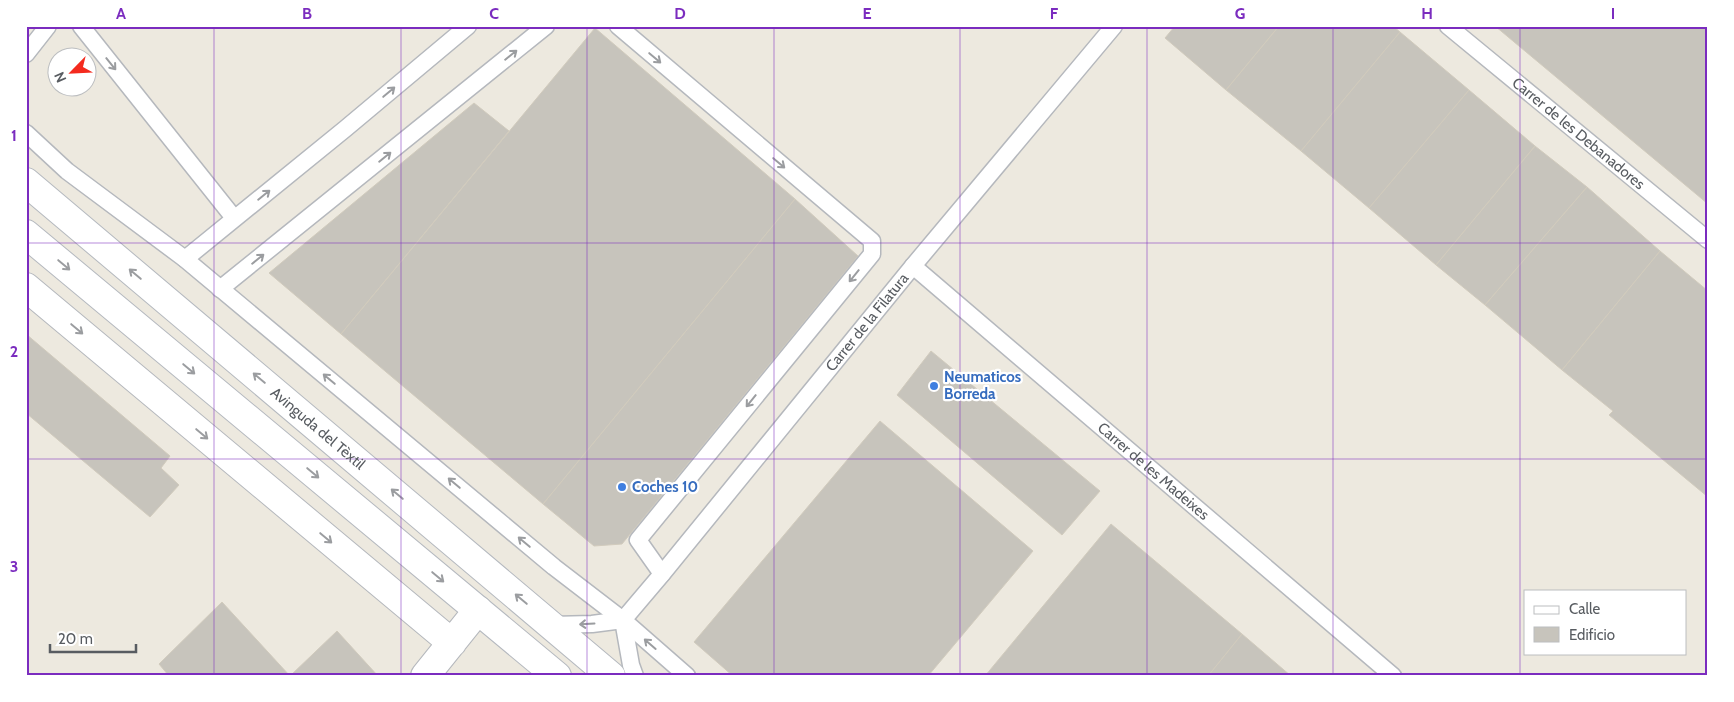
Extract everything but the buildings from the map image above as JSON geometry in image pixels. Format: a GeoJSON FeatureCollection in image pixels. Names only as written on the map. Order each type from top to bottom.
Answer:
{"type":"FeatureCollection","features":[{"type":"Feature","properties":{"kind":"street","name":"Avinguda del Tèxtil"},"geometry":{"type":"LineString","coordinates":[[26,182],[611,676]]}},
{"type":"Feature","properties":{"kind":"street"},"geometry":{"type":"LineString","coordinates":[[26,234],[557,676]]}},
{"type":"Feature","properties":{"kind":"street"},"geometry":{"type":"LineString","coordinates":[[26,287],[452,643]]}},
{"type":"Feature","properties":{"kind":"street"},"geometry":{"type":"LineString","coordinates":[[425,676],[478,610]]}},
{"type":"Feature","properties":{"kind":"lane"},"geometry":{"type":"LineString","coordinates":[[29,45],[48,26]]}},
{"type":"Feature","properties":{"kind":"lane"},"geometry":{"type":"LineString","coordinates":[[81,26],[234,218]]}},
{"type":"Feature","properties":{"kind":"lane"},"geometry":{"type":"LineString","coordinates":[[185,258],[468,26]]}},
{"type":"Feature","properties":{"kind":"lane"},"geometry":{"type":"LineString","coordinates":[[220,289],[546,26]]}},
{"type":"Feature","properties":{"kind":"lane"},"geometry":{"type":"LineString","coordinates":[[618,26],[872,241],[872,254],[638,540],[662,574]]}},
{"type":"Feature","properties":{"kind":"lane","name":"Carrer de la Filatura"},"geometry":{"type":"LineString","coordinates":[[623,620],[913,266],[1114,26]]}},
{"type":"Feature","properties":{"kind":"lane","name":"Carrer de les Debanadores"},"geometry":{"type":"LineString","coordinates":[[1448,26],[1708,240]]}},
{"type":"Feature","properties":{"kind":"lane"},"geometry":{"type":"LineString","coordinates":[[26,133],[67,172],[185,258],[554,567],[623,620],[687,676]]}},
{"type":"Feature","properties":{"kind":"lane","name":"Carrer de les Madeixes"},"geometry":{"type":"LineString","coordinates":[[913,266],[1393,676]]}},
{"type":"Feature","properties":{"kind":"lane"},"geometry":{"type":"LineString","coordinates":[[552,625],[592,624],[623,620]]}},
{"type":"Feature","properties":{"kind":"lane"},"geometry":{"type":"LineString","coordinates":[[623,620],[631,665],[635,676]]}},
{"type":"Feature","properties":{"kind":"place","name":"Neumaticos Borreda"},"geometry":{"type":"Point","coordinates":[934,386]}},
{"type":"Feature","properties":{"kind":"place","name":"Coches 10"},"geometry":{"type":"Point","coordinates":[622,487]}}]}
